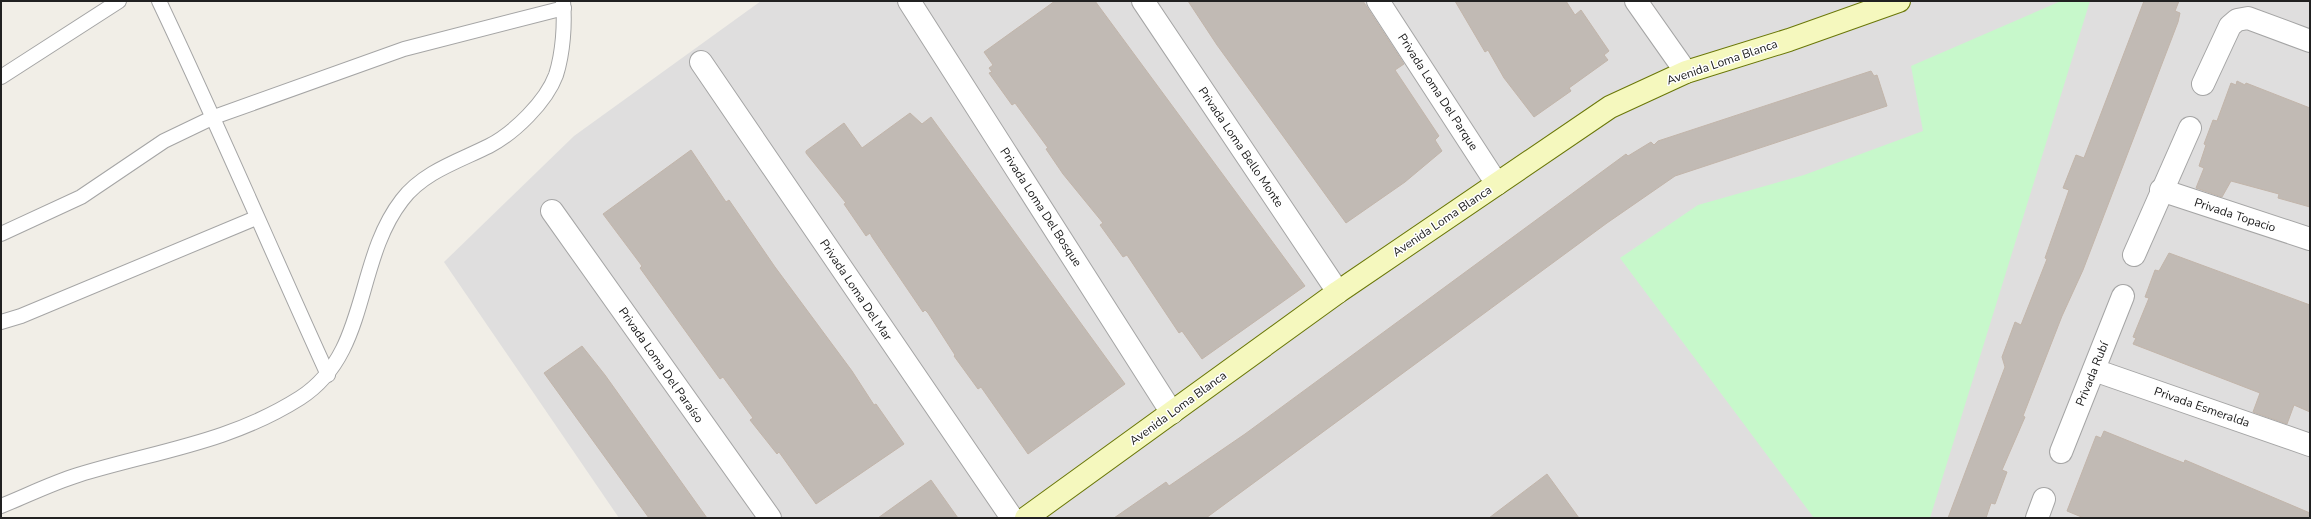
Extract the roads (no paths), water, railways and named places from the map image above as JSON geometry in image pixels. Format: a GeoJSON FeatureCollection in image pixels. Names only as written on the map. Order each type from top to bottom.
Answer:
{"type":"FeatureCollection","features":[{"type":"Feature","properties":{"kind":"street","name":"Privada Loma Del Bosque"},"geometry":{"type":"LineString","coordinates":[[909,1],[1172,413]]}},
{"type":"Feature","properties":{"kind":"street","name":"Privada Loma Bello Monte"},"geometry":{"type":"LineString","coordinates":[[1143,1],[1338,292]]}},
{"type":"Feature","properties":{"kind":"street","name":"Privada Loma Del Parque"},"geometry":{"type":"LineString","coordinates":[[1378,1],[1497,184]]}},
{"type":"Feature","properties":{"kind":"street"},"geometry":{"type":"LineString","coordinates":[[1636,1],[1686,72]]}},
{"type":"Feature","properties":{"kind":"street","name":"Avenida Loma Blanca"},"geometry":{"type":"LineString","coordinates":[[1026,518],[1338,292],[1610,107],[1686,72],[1789,40],[1899,1]]}},
{"type":"Feature","properties":{"kind":"street"},"geometry":{"type":"LineString","coordinates":[[2203,84],[2230,26],[2238,20],[2248,18],[2310,42]]}},
{"type":"Feature","properties":{"kind":"street","name":"Privada Loma Del Mar"},"geometry":{"type":"LineString","coordinates":[[701,62],[1012,518]]}},
{"type":"Feature","properties":{"kind":"street"},"geometry":{"type":"LineString","coordinates":[[2134,255],[2161,190],[2190,128]]}},
{"type":"Feature","properties":{"kind":"street","name":"Privada Topacio"},"geometry":{"type":"LineString","coordinates":[[2161,190],[2310,239]]}},
{"type":"Feature","properties":{"kind":"street","name":"Privada Loma Del Paraíso"},"geometry":{"type":"LineString","coordinates":[[552,212],[770,518]]}},
{"type":"Feature","properties":{"kind":"street","name":"Privada Rubí"},"geometry":{"type":"LineString","coordinates":[[2061,452],[2123,296]]}},
{"type":"Feature","properties":{"kind":"street","name":"Privada Esmeralda"},"geometry":{"type":"LineString","coordinates":[[2094,370],[2310,445]]}},
{"type":"Feature","properties":{"kind":"lane"},"geometry":{"type":"LineString","coordinates":[[1,77],[119,1]]}},
{"type":"Feature","properties":{"kind":"lane"},"geometry":{"type":"LineString","coordinates":[[160,1],[214,117],[256,218],[328,375]]}},
{"type":"Feature","properties":{"kind":"lane"},"geometry":{"type":"LineString","coordinates":[[1,234],[81,197],[164,141],[214,117],[404,49],[563,4],[562,47],[555,76],[536,107],[517,126],[490,145],[451,162],[424,180],[403,198],[384,226],[344,348],[328,375],[302,397],[258,422],[213,440],[76,476],[1,506]]}},
{"type":"Feature","properties":{"kind":"lane"},"geometry":{"type":"LineString","coordinates":[[1,322],[21,316],[256,218]]}}]}
